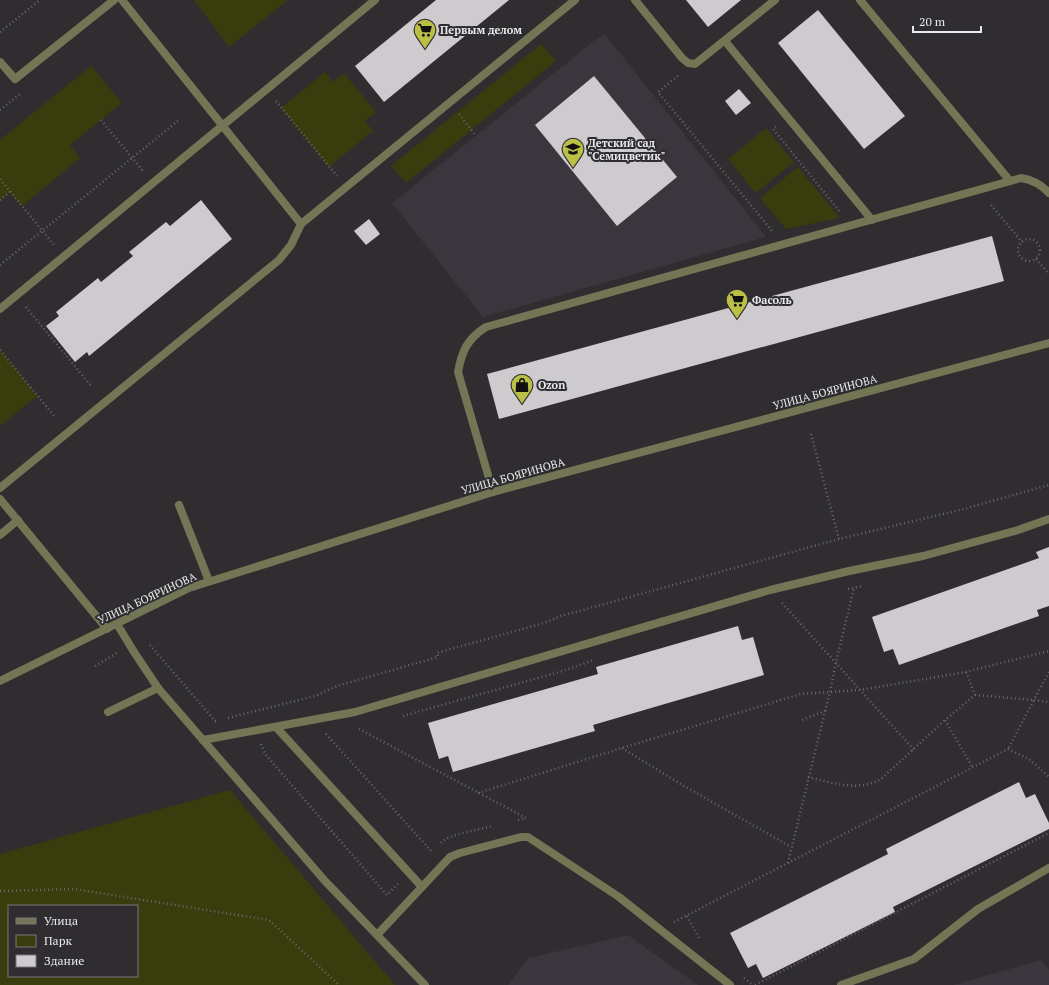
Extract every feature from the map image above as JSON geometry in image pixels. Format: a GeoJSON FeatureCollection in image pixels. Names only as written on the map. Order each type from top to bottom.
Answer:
{"type":"FeatureCollection","features":[{"type":"Feature","properties":{"kind":"street"},"geometry":{"type":"LineString","coordinates":[[0,62],[15,80],[114,0]]}},
{"type":"Feature","properties":{"kind":"street"},"geometry":{"type":"LineString","coordinates":[[122,0],[301,224]]}},
{"type":"Feature","properties":{"kind":"street"},"geometry":{"type":"LineString","coordinates":[[0,310],[375,0]]}},
{"type":"Feature","properties":{"kind":"street"},"geometry":{"type":"LineString","coordinates":[[0,488],[279,260],[291,245],[301,224],[575,0]]}},
{"type":"Feature","properties":{"kind":"street"},"geometry":{"type":"LineString","coordinates":[[634,0],[682,58],[688,63],[695,64],[776,0]]}},
{"type":"Feature","properties":{"kind":"street"},"geometry":{"type":"LineString","coordinates":[[860,0],[1010,182]]}},
{"type":"Feature","properties":{"kind":"street"},"geometry":{"type":"LineString","coordinates":[[725,41],[872,220]]}},
{"type":"Feature","properties":{"kind":"street"},"geometry":{"type":"LineString","coordinates":[[493,492],[458,372],[460,358],[466,346],[475,334],[486,327],[1021,178],[1037,183],[1049,193]]}},
{"type":"Feature","properties":{"kind":"street","name":"УЛИЦА БОЯРИНОВА"},"geometry":{"type":"LineString","coordinates":[[0,681],[189,588],[209,581],[493,492],[1049,343]]}},
{"type":"Feature","properties":{"kind":"street"},"geometry":{"type":"LineString","coordinates":[[0,499],[106,629]]}},
{"type":"Feature","properties":{"kind":"street"},"geometry":{"type":"LineString","coordinates":[[179,505],[209,581]]}},
{"type":"Feature","properties":{"kind":"street"},"geometry":{"type":"LineString","coordinates":[[203,740],[355,712],[770,590],[849,571],[923,556],[1018,530],[1049,519]]}},
{"type":"Feature","properties":{"kind":"street"},"geometry":{"type":"LineString","coordinates":[[0,535],[18,520]]}},
{"type":"Feature","properties":{"kind":"street"},"geometry":{"type":"LineString","coordinates":[[117,624],[158,688],[325,881],[425,985]]}},
{"type":"Feature","properties":{"kind":"street"},"geometry":{"type":"LineString","coordinates":[[108,712],[158,688]]}},
{"type":"Feature","properties":{"kind":"street"},"geometry":{"type":"LineString","coordinates":[[276,727],[422,887]]}},
{"type":"Feature","properties":{"kind":"street"},"geometry":{"type":"LineString","coordinates":[[377,935],[450,857],[521,837],[528,837],[619,897],[730,985]]}},
{"type":"Feature","properties":{"kind":"street"},"geometry":{"type":"LineString","coordinates":[[841,985],[914,959],[978,909],[1049,868]]}},
{"type":"Feature","properties":{"kind":"path"},"geometry":{"type":"LineString","coordinates":[[0,32],[40,0]]}},
{"type":"Feature","properties":{"kind":"path"},"geometry":{"type":"LineString","coordinates":[[688,63],[684,71],[658,92],[784,244]]}},
{"type":"Feature","properties":{"kind":"path"},"geometry":{"type":"LineString","coordinates":[[266,90],[346,187]]}},
{"type":"Feature","properties":{"kind":"path"},"geometry":{"type":"LineString","coordinates":[[450,103],[476,136]]}},
{"type":"Feature","properties":{"kind":"path"},"geometry":{"type":"LineString","coordinates":[[788,118],[773,129],[852,226]]}},
{"type":"Feature","properties":{"kind":"path"},"geometry":{"type":"LineString","coordinates":[[101,120],[153,183]]}},
{"type":"Feature","properties":{"kind":"path"},"geometry":{"type":"LineString","coordinates":[[0,265],[179,120]]}},
{"type":"Feature","properties":{"kind":"path"},"geometry":{"type":"LineString","coordinates":[[0,179],[64,257]]}},
{"type":"Feature","properties":{"kind":"path"},"geometry":{"type":"LineString","coordinates":[[0,200],[10,192]]}},
{"type":"Feature","properties":{"kind":"path"},"geometry":{"type":"LineString","coordinates":[[991,205],[1022,242]]}},
{"type":"Feature","properties":{"kind":"path"},"geometry":{"type":"LineString","coordinates":[[1027,239],[1033,240],[1037,243],[1040,248],[1036,259],[1031,261],[1025,260],[1021,257],[1018,252],[1019,246],[1022,242],[1027,239]]}},
{"type":"Feature","properties":{"kind":"path"},"geometry":{"type":"LineString","coordinates":[[1036,259],[1049,274]]}},
{"type":"Feature","properties":{"kind":"path"},"geometry":{"type":"LineString","coordinates":[[17,296],[92,387]]}},
{"type":"Feature","properties":{"kind":"path"},"geometry":{"type":"LineString","coordinates":[[0,350],[55,417]]}},
{"type":"Feature","properties":{"kind":"path"},"geometry":{"type":"LineString","coordinates":[[811,434],[839,539]]}},
{"type":"Feature","properties":{"kind":"path"},"geometry":{"type":"LineString","coordinates":[[95,666],[143,637],[215,721],[315,696],[337,686],[438,657],[437,653],[544,623],[560,616],[839,539],[964,509],[1049,485]]}},
{"type":"Feature","properties":{"kind":"path"},"geometry":{"type":"LineString","coordinates":[[788,863],[854,588]]}},
{"type":"Feature","properties":{"kind":"path"},"geometry":{"type":"LineString","coordinates":[[770,590],[914,750]]}},
{"type":"Feature","properties":{"kind":"path"},"geometry":{"type":"LineString","coordinates":[[478,793],[801,694],[860,690],[966,672],[1049,651]]}},
{"type":"Feature","properties":{"kind":"path"},"geometry":{"type":"LineString","coordinates":[[966,672],[975,695]]}},
{"type":"Feature","properties":{"kind":"path"},"geometry":{"type":"LineString","coordinates":[[660,930],[1008,749],[1049,672]]}},
{"type":"Feature","properties":{"kind":"path"},"geometry":{"type":"LineString","coordinates":[[808,777],[848,786],[873,784],[881,779],[975,695],[1049,702]]}},
{"type":"Feature","properties":{"kind":"path"},"geometry":{"type":"LineString","coordinates":[[802,720],[824,711]]}},
{"type":"Feature","properties":{"kind":"path"},"geometry":{"type":"LineString","coordinates":[[946,720],[973,768]]}},
{"type":"Feature","properties":{"kind":"path"},"geometry":{"type":"LineString","coordinates":[[352,730],[359,729]]}},
{"type":"Feature","properties":{"kind":"path"},"geometry":{"type":"LineString","coordinates":[[333,733],[326,734],[433,853]]}},
{"type":"Feature","properties":{"kind":"path"},"geometry":{"type":"LineString","coordinates":[[622,748],[679,783],[791,847]]}},
{"type":"Feature","properties":{"kind":"path"},"geometry":{"type":"LineString","coordinates":[[1008,749],[1029,759],[1049,777]]}},
{"type":"Feature","properties":{"kind":"path"},"geometry":{"type":"LineString","coordinates":[[755,985],[1049,832]]}},
{"type":"Feature","properties":{"kind":"path"},"geometry":{"type":"LineString","coordinates":[[0,891],[74,889],[269,920],[339,985]]}},
{"type":"Feature","properties":{"kind":"shaded area","name":"Детский сад \"Семицветик\""},"geometry":{"type":"Polygon","coordinates":[[[604,33],[766,237],[483,317],[392,203],[604,33]]]}},
{"type":"Feature","properties":{"kind":"shaded area"},"geometry":{"type":"Polygon","coordinates":[[[628,935],[698,985],[508,985],[528,958],[628,935]]]}},
{"type":"Feature","properties":{"kind":"shaded area"},"geometry":{"type":"Polygon","coordinates":[[[1041,960],[1049,970],[1049,985],[953,985],[1041,960]]]}},
{"type":"Feature","properties":{"kind":"green space"},"geometry":{"type":"Polygon","coordinates":[[[194,0],[288,0],[229,47],[194,0]]]}},
{"type":"Feature","properties":{"kind":"green space"},"geometry":{"type":"Polygon","coordinates":[[[541,44],[556,61],[406,183],[391,166],[541,44]]]}},
{"type":"Feature","properties":{"kind":"green space"},"geometry":{"type":"Polygon","coordinates":[[[91,66],[122,103],[70,145],[80,158],[22,206],[10,192],[0,200],[0,140],[91,66]]]}},
{"type":"Feature","properties":{"kind":"green space"},"geometry":{"type":"Polygon","coordinates":[[[325,72],[333,82],[344,73],[376,112],[365,121],[373,131],[329,167],[281,108],[325,72]]]}},
{"type":"Feature","properties":{"kind":"green space"},"geometry":{"type":"Polygon","coordinates":[[[766,128],[794,162],[756,193],[728,159],[766,128]]]}},
{"type":"Feature","properties":{"kind":"green space"},"geometry":{"type":"Polygon","coordinates":[[[798,167],[840,218],[786,229],[760,198],[798,167]]]}},
{"type":"Feature","properties":{"kind":"green space"},"geometry":{"type":"Polygon","coordinates":[[[0,350],[37,396],[0,426],[0,350]]]}},
{"type":"Feature","properties":{"kind":"green space"},"geometry":{"type":"Polygon","coordinates":[[[230,790],[395,985],[0,985],[0,854],[230,790]]]}},
{"type":"Feature","properties":{"kind":"building"},"geometry":{"type":"Polygon","coordinates":[[[436,0],[509,0],[384,102],[355,66],[436,0]]]}},
{"type":"Feature","properties":{"kind":"building"},"geometry":{"type":"Polygon","coordinates":[[[686,0],[741,0],[708,27],[686,0]]]}},
{"type":"Feature","properties":{"kind":"building"},"geometry":{"type":"Polygon","coordinates":[[[818,10],[905,116],[864,149],[778,43],[818,10]]]}},
{"type":"Feature","properties":{"kind":"building"},"geometry":{"type":"Polygon","coordinates":[[[594,76],[677,177],[617,226],[535,125],[594,76]]]}},
{"type":"Feature","properties":{"kind":"building"},"geometry":{"type":"Polygon","coordinates":[[[739,89],[751,103],[736,115],[725,101],[739,89]]]}},
{"type":"Feature","properties":{"kind":"building"},"geometry":{"type":"Polygon","coordinates":[[[201,200],[232,239],[89,356],[87,352],[75,362],[46,326],[59,316],[56,312],[98,278],[101,282],[133,256],[129,252],[166,222],[170,226],[201,200]]]}},
{"type":"Feature","properties":{"kind":"building"},"geometry":{"type":"Polygon","coordinates":[[[369,219],[380,234],[366,245],[354,231],[369,219]]]}},
{"type":"Feature","properties":{"kind":"building"},"geometry":{"type":"Polygon","coordinates":[[[992,236],[1004,281],[499,419],[487,374],[992,236]]]}},
{"type":"Feature","properties":{"kind":"building"},"geometry":{"type":"Polygon","coordinates":[[[1049,547],[1049,606],[1037,610],[1039,616],[899,665],[893,649],[884,652],[872,617],[1039,558],[1036,552],[1049,547]]]}},
{"type":"Feature","properties":{"kind":"building"},"geometry":{"type":"Polygon","coordinates":[[[738,626],[742,640],[753,637],[764,675],[593,725],[595,731],[453,772],[448,756],[439,759],[428,723],[598,674],[596,667],[738,626]]]}},
{"type":"Feature","properties":{"kind":"building"},"geometry":{"type":"Polygon","coordinates":[[[1019,782],[1026,798],[1035,794],[1049,823],[1049,829],[893,907],[895,912],[763,978],[756,964],[748,968],[730,933],[888,854],[886,849],[1019,782]]]}},
{"type":"Feature","properties":{"kind":"place","name":"Первым делом"},"geometry":{"type":"Point","coordinates":[425,50]}},
{"type":"Feature","properties":{"kind":"place","name":"Детский сад \"Семицветик\""},"geometry":{"type":"Point","coordinates":[573,168]}},
{"type":"Feature","properties":{"kind":"place","name":"Фасоль"},"geometry":{"type":"Point","coordinates":[737,320]}},
{"type":"Feature","properties":{"kind":"place","name":"Ozon"},"geometry":{"type":"Point","coordinates":[522,404]}}]}
